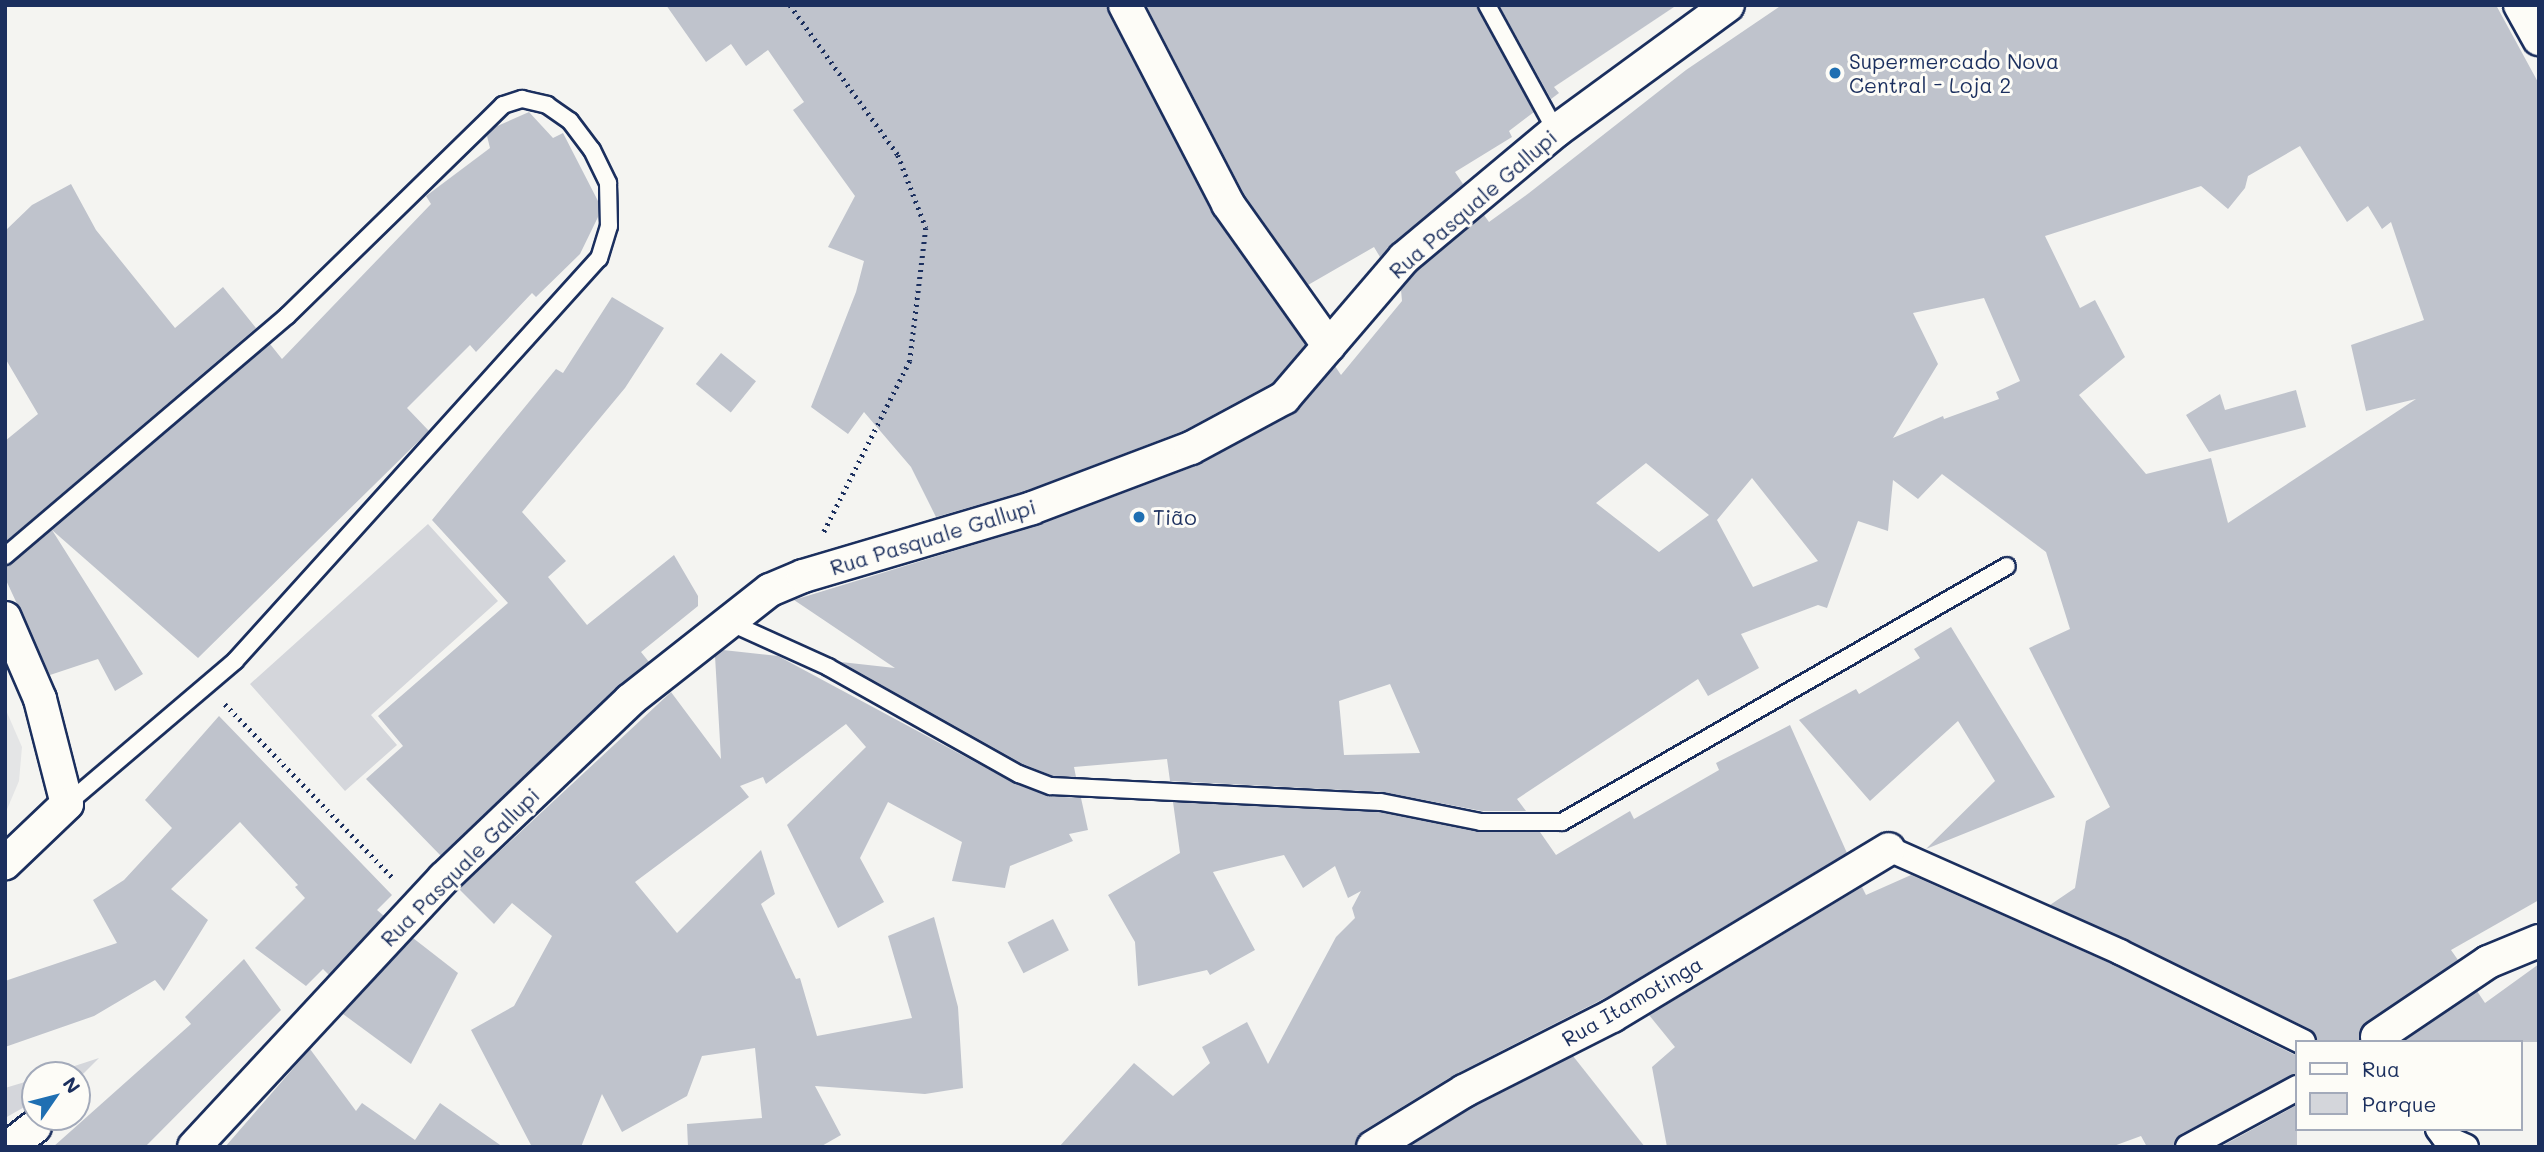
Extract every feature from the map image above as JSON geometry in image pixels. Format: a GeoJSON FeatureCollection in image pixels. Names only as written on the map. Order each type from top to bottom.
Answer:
{"type":"FeatureCollection","features":[{"type":"Feature","properties":{"kind":"street"},"geometry":{"type":"LineString","coordinates":[[1125,5],[1228,204],[1329,346]]}},
{"type":"Feature","properties":{"kind":"street","name":"Rua Pasquale Gallupi"},"geometry":{"type":"LineString","coordinates":[[194,1147],[419,905],[630,700],[770,590],[803,576],[985,523],[1191,448],[1284,398],[1404,258],[1556,131],[1728,5]]}},
{"type":"Feature","properties":{"kind":"street"},"geometry":{"type":"LineString","coordinates":[[2520,5],[2539,39]]}},
{"type":"Feature","properties":{"kind":"street"},"geometry":{"type":"LineString","coordinates":[[5,618],[36,687],[68,804],[5,863]]}},
{"type":"Feature","properties":{"kind":"street"},"geometry":{"type":"LineString","coordinates":[[1889,849],[2120,952],[2300,1040]]}},
{"type":"Feature","properties":{"kind":"street","name":"Rua Itamotinga"},"geometry":{"type":"LineString","coordinates":[[1373,1147],[1464,1091],[1612,1016],[1889,849]]}},
{"type":"Feature","properties":{"kind":"street"},"geometry":{"type":"LineString","coordinates":[[2377,1040],[2488,962],[2539,941]]}},
{"type":"Feature","properties":{"kind":"street"},"geometry":{"type":"LineString","coordinates":[[2188,1147],[2296,1089]]}},
{"type":"Feature","properties":{"kind":"street"},"geometry":{"type":"LineString","coordinates":[[9,1147],[30,1131]]}},
{"type":"Feature","properties":{"kind":"street"},"geometry":{"type":"LineString","coordinates":[[2439,1131],[2444,1138],[2466,1147]]}},
{"type":"Feature","properties":{"kind":"lane"},"geometry":{"type":"LineString","coordinates":[[1487,5],[1556,131]]}},
{"type":"Feature","properties":{"kind":"lane"},"geometry":{"type":"LineString","coordinates":[[5,556],[287,316],[486,117],[522,99],[548,105],[570,121],[593,150],[608,183],[609,226],[599,258],[235,661],[68,804]]}},
{"type":"Feature","properties":{"kind":"lane"},"geometry":{"type":"LineString","coordinates":[[729,622],[828,667],[1019,774],[1051,786],[1381,802],[1481,822],[1562,822],[2007,566]]}},
{"type":"Feature","properties":{"kind":"path"},"geometry":{"type":"LineString","coordinates":[[790,5],[898,155],[926,228],[910,361],[803,576]]}},
{"type":"Feature","properties":{"kind":"path"},"geometry":{"type":"LineString","coordinates":[[207,685],[419,905]]}},
{"type":"Feature","properties":{"kind":"shaded area"},"geometry":{"type":"Polygon","coordinates":[[[5,708],[22,747],[19,781],[5,814],[5,708]]]}},
{"type":"Feature","properties":{"kind":"green space"},"geometry":{"type":"Polygon","coordinates":[[[428,524],[498,601],[371,715],[397,745],[345,791],[250,684],[428,524]]]}},
{"type":"Feature","properties":{"kind":"green space"},"geometry":{"type":"Polygon","coordinates":[[[21,1083],[21,1109],[5,1118],[5,1088],[21,1083]]]}},
{"type":"Feature","properties":{"kind":"building"},"geometry":{"type":"Polygon","coordinates":[[[666,5],[1107,5],[1212,213],[1306,345],[1272,383],[1183,431],[1026,491],[936,517],[911,467],[864,412],[848,434],[811,407],[856,292],[864,261],[828,247],[855,196],[793,110],[804,102],[768,50],[746,66],[731,44],[706,62],[666,5]]]}},
{"type":"Feature","properties":{"kind":"building"},"geometry":{"type":"Polygon","coordinates":[[[1146,5],[1477,5],[1534,112],[1509,131],[1512,137],[1455,172],[1463,184],[1380,257],[1374,247],[1308,285],[1244,194],[1146,5]]]}},
{"type":"Feature","properties":{"kind":"building"},"geometry":{"type":"Polygon","coordinates":[[[1499,5],[1677,5],[1554,87],[1559,93],[1551,99],[1499,5]]]}},
{"type":"Feature","properties":{"kind":"building"},"geometry":{"type":"Polygon","coordinates":[[[1782,5],[2496,5],[2539,84],[2539,900],[2451,950],[2458,960],[2367,1022],[2360,1030],[2360,1040],[2317,1040],[2310,1029],[2050,905],[2075,888],[2086,821],[2110,807],[2029,648],[2070,629],[2046,552],[1942,474],[1918,499],[1893,480],[1888,531],[1858,521],[1827,608],[1818,605],[1741,634],[1759,668],[1708,696],[1698,679],[1517,799],[1526,811],[1482,811],[1382,792],[1170,781],[1167,759],[1074,767],[1076,777],[1053,776],[1023,764],[841,662],[895,668],[794,600],[1038,525],[1198,465],[1293,414],[1335,366],[1341,375],[1402,301],[1401,290],[1417,271],[1484,215],[1489,222],[1686,70],[1782,5]],[[2300,146],[2248,176],[2245,188],[2228,209],[2201,186],[2045,236],[2080,308],[2095,300],[2125,357],[2079,395],[2146,474],[2211,458],[2228,523],[2416,399],[2366,411],[2351,345],[2424,320],[2391,222],[2382,229],[2368,206],[2347,222],[2300,146]],[[1984,298],[1913,313],[1938,364],[1893,438],[1943,416],[1944,419],[1999,399],[1996,392],[2020,381],[1984,298]],[[1646,463],[1596,503],[1659,552],[1709,515],[1646,463]],[[1752,478],[1717,520],[1753,587],[1818,561],[1752,478]],[[1390,684],[1339,701],[1344,755],[1420,753],[1390,684]]]}},
{"type":"Feature","properties":{"kind":"building"},"geometry":{"type":"Polygon","coordinates":[[[529,112],[553,138],[563,133],[598,201],[598,217],[580,254],[536,297],[532,293],[476,352],[470,345],[407,408],[429,431],[198,658],[52,530],[143,674],[115,691],[98,659],[50,675],[5,578],[5,566],[270,344],[282,359],[431,204],[426,196],[490,148],[487,136],[495,127],[529,112]]]}},
{"type":"Feature","properties":{"kind":"building"},"geometry":{"type":"Polygon","coordinates":[[[71,184],[96,230],[175,328],[223,287],[256,328],[5,542],[5,441],[38,414],[5,358],[5,231],[32,205],[71,184]]]}},
{"type":"Feature","properties":{"kind":"building"},"geometry":{"type":"Polygon","coordinates":[[[612,297],[664,328],[625,388],[522,512],[566,561],[548,577],[587,625],[674,555],[698,596],[698,606],[641,652],[649,662],[441,856],[366,779],[403,746],[378,716],[508,603],[432,520],[556,369],[563,373],[612,297]]]}},
{"type":"Feature","properties":{"kind":"building"},"geometry":{"type":"Polygon","coordinates":[[[721,353],[756,381],[731,412],[696,384],[721,353]]]}},
{"type":"Feature","properties":{"kind":"building"},"geometry":{"type":"Polygon","coordinates":[[[2296,390],[2306,427],[2209,452],[2186,415],[2220,394],[2225,410],[2296,390]]]}},
{"type":"Feature","properties":{"kind":"building"},"geometry":{"type":"Polygon","coordinates":[[[1951,627],[2055,797],[1926,849],[1995,781],[1958,721],[1870,801],[1799,720],[1856,689],[1859,694],[1920,658],[1914,649],[1951,627]]]}},
{"type":"Feature","properties":{"kind":"building"},"geometry":{"type":"Polygon","coordinates":[[[723,650],[778,656],[1014,783],[1048,796],[1081,798],[1088,830],[1069,834],[1073,841],[1010,866],[1005,888],[952,881],[962,842],[888,802],[860,858],[884,902],[838,928],[787,825],[866,747],[846,724],[766,784],[763,777],[740,786],[749,797],[635,882],[677,933],[761,850],[775,894],[761,904],[796,979],[800,978],[817,1036],[912,1018],[888,936],[934,917],[958,1007],[963,1088],[925,1094],[815,1086],[841,1135],[820,1147],[688,1147],[687,1124],[762,1118],[755,1048],[702,1056],[687,1096],[622,1132],[602,1094],[581,1147],[532,1147],[471,1030],[514,1006],[552,936],[512,903],[494,924],[459,889],[671,692],[721,759],[715,656],[723,650]]]}},
{"type":"Feature","properties":{"kind":"building"},"geometry":{"type":"Polygon","coordinates":[[[219,716],[392,895],[377,910],[384,916],[329,975],[323,969],[306,986],[255,948],[305,898],[295,887],[298,885],[240,822],[171,889],[208,920],[164,991],[155,980],[94,1016],[5,1047],[5,981],[117,943],[93,900],[124,880],[172,828],[145,800],[219,716]]]}},
{"type":"Feature","properties":{"kind":"building"},"geometry":{"type":"Polygon","coordinates":[[[1790,725],[1847,853],[1607,997],[1454,1075],[1363,1131],[1355,1147],[1059,1147],[1134,1063],[1173,1096],[1210,1063],[1202,1047],[1247,1022],[1268,1064],[1336,937],[1355,918],[1352,908],[1361,891],[1348,898],[1335,866],[1303,888],[1284,855],[1213,872],[1255,950],[1210,975],[1207,970],[1138,986],[1135,942],[1108,895],[1180,853],[1173,802],[1380,812],[1479,832],[1540,832],[1556,855],[1630,811],[1634,819],[1719,770],[1716,763],[1790,725]]]}},
{"type":"Feature","properties":{"kind":"building"},"geometry":{"type":"Polygon","coordinates":[[[1911,875],[2114,965],[2296,1056],[2296,1074],[2181,1134],[2173,1147],[2147,1147],[2141,1136],[2111,1147],[1667,1147],[1652,1067],[1675,1047],[1649,1015],[1862,887],[1866,895],[1911,875]]]}},
{"type":"Feature","properties":{"kind":"building"},"geometry":{"type":"Polygon","coordinates":[[[1053,919],[1069,950],[1023,973],[1008,942],[1053,919]]]}},
{"type":"Feature","properties":{"kind":"building"},"geometry":{"type":"Polygon","coordinates":[[[413,938],[458,973],[411,1064],[343,1014],[413,938]]]}},
{"type":"Feature","properties":{"kind":"building"},"geometry":{"type":"Polygon","coordinates":[[[244,959],[281,1010],[145,1147],[53,1147],[71,1131],[91,1131],[91,1113],[191,1024],[185,1017],[244,959]]]}},
{"type":"Feature","properties":{"kind":"building"},"geometry":{"type":"Polygon","coordinates":[[[2539,964],[2539,1042],[2406,1040],[2477,991],[2485,1003],[2539,964]]]}},
{"type":"Feature","properties":{"kind":"building"},"geometry":{"type":"Polygon","coordinates":[[[310,1049],[356,1111],[362,1103],[415,1140],[440,1103],[503,1147],[225,1147],[310,1049]]]}},
{"type":"Feature","properties":{"kind":"building"},"geometry":{"type":"Polygon","coordinates":[[[1573,1056],[1645,1147],[1408,1147],[1473,1107],[1573,1056]]]}},
{"type":"Feature","properties":{"kind":"building"},"geometry":{"type":"Polygon","coordinates":[[[2296,1106],[2297,1147],[2220,1147],[2296,1106]]]}},
{"type":"Feature","properties":{"kind":"place","name":"Supermercado Nova Central - Loja 2"},"geometry":{"type":"Point","coordinates":[1835,73]}},
{"type":"Feature","properties":{"kind":"place","name":"Tião"},"geometry":{"type":"Point","coordinates":[1139,517]}}]}
